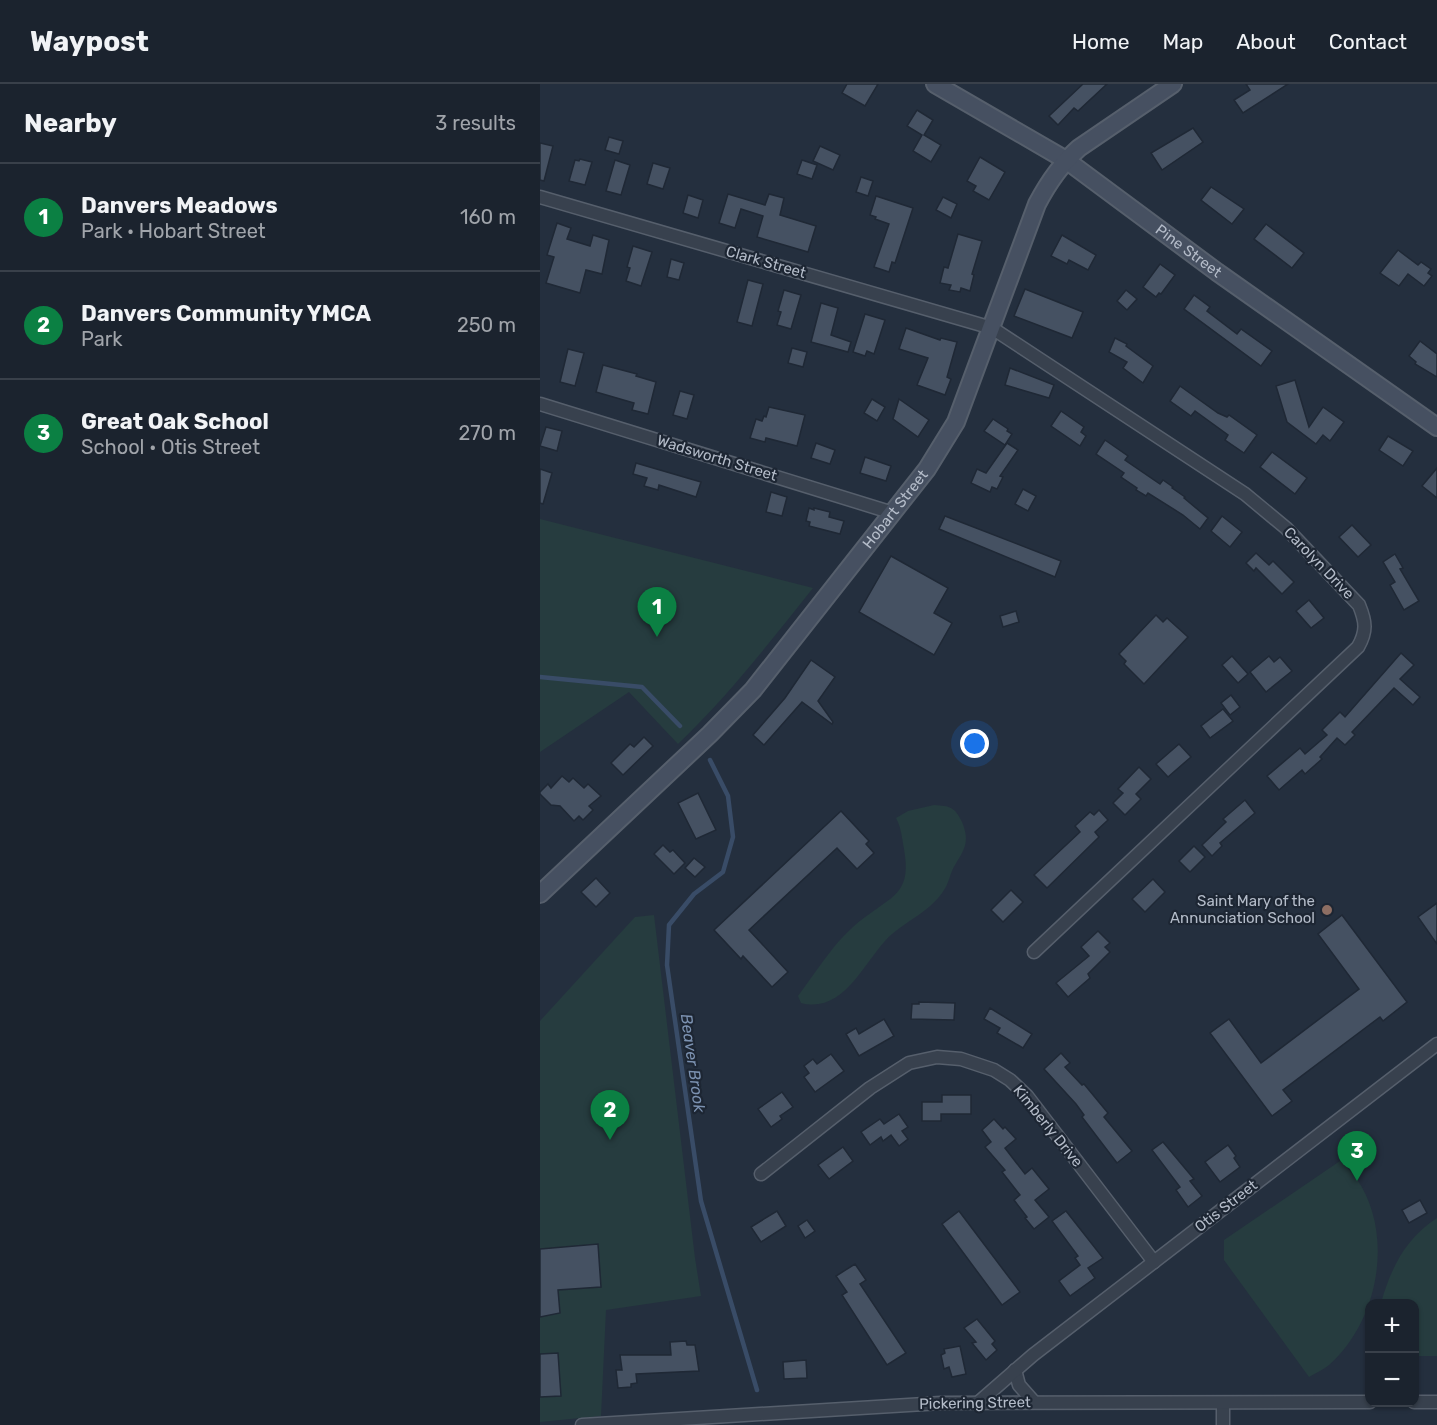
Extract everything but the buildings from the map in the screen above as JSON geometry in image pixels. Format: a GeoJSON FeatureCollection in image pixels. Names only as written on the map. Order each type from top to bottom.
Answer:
{"type":"FeatureCollection","features":[{"type":"Feature","properties":{"kind":"main road","name":"Pine Street"},"geometry":{"type":"LineString","coordinates":[[935,84],[1065,159],[1217,272],[1437,427]]}},
{"type":"Feature","properties":{"kind":"main road","name":"Hobart Street"},"geometry":{"type":"LineString","coordinates":[[540,894],[740,703],[893,513],[948,437],[975,375],[1037,204],[1047,185],[1065,159],[1093,137],[1173,84]]}},
{"type":"Feature","properties":{"kind":"street","name":"Clark Street"},"geometry":{"type":"LineString","coordinates":[[540,197],[992,328]]}},
{"type":"Feature","properties":{"kind":"street","name":"Carolyn Drive"},"geometry":{"type":"LineString","coordinates":[[992,328],[1245,494],[1312,553],[1359,605],[1366,620],[1366,630],[1358,647],[1034,952]]}},
{"type":"Feature","properties":{"kind":"street","name":"Wadsworth Street"},"geometry":{"type":"LineString","coordinates":[[540,404],[893,513]]}},
{"type":"Feature","properties":{"kind":"street","name":"Otis Street"},"geometry":{"type":"LineString","coordinates":[[979,1402],[1015,1370],[1437,1044]]}},
{"type":"Feature","properties":{"kind":"street","name":"Kimberly Drive"},"geometry":{"type":"LineString","coordinates":[[761,1174],[870,1088],[909,1063],[937,1057],[961,1059],[994,1070],[1027,1095],[1154,1262]]}},
{"type":"Feature","properties":{"kind":"street"},"geometry":{"type":"LineString","coordinates":[[1015,1370],[1019,1385],[1034,1402]]}},
{"type":"Feature","properties":{"kind":"street","name":"Pickering Street"},"geometry":{"type":"LineString","coordinates":[[582,1425],[932,1403],[1365,1402]]}},
{"type":"Feature","properties":{"kind":"street"},"geometry":{"type":"LineString","coordinates":[[1419,1402],[1437,1402]]}},
{"type":"Feature","properties":{"kind":"street"},"geometry":{"type":"LineString","coordinates":[[1223,1403],[1223,1425]]}},
{"type":"Feature","properties":{"kind":"green space"},"geometry":{"type":"Polygon","coordinates":[[[540,519],[813,588],[731,688],[678,744],[629,692],[540,752],[540,519]]]}},
{"type":"Feature","properties":{"kind":"green space"},"geometry":{"type":"Polygon","coordinates":[[[934,805],[954,810],[966,834],[964,849],[944,890],[931,905],[885,941],[860,974],[840,995],[815,1004],[801,1003],[798,996],[838,943],[859,922],[900,890],[906,863],[896,818],[908,811],[934,805]]]}},
{"type":"Feature","properties":{"kind":"green space"},"geometry":{"type":"Polygon","coordinates":[[[654,915],[701,1296],[606,1310],[601,1416],[540,1422],[540,1021],[635,917],[654,915]]]}},
{"type":"Feature","properties":{"kind":"green space"},"geometry":{"type":"Polygon","coordinates":[[[1340,1161],[1356,1178],[1368,1200],[1375,1224],[1378,1250],[1376,1276],[1370,1299],[1365,1299],[1365,1313],[1360,1325],[1346,1347],[1329,1365],[1309,1377],[1224,1260],[1224,1240],[1340,1161]]]}},
{"type":"Feature","properties":{"kind":"green space"},"geometry":{"type":"Polygon","coordinates":[[[1437,1218],[1437,1356],[1419,1356],[1419,1299],[1382,1299],[1389,1278],[1401,1255],[1426,1226],[1437,1218]]]}},
{"type":"Feature","properties":{"kind":"waterway","name":"Beaver Brook"},"geometry":{"type":"LineString","coordinates":[[540,677],[642,687],[680,726]]}},
{"type":"Feature","properties":{"kind":"waterway","name":"Beaver Brook"},"geometry":{"type":"LineString","coordinates":[[710,760],[728,796],[733,837],[723,872],[694,894],[669,925],[667,965],[701,1201],[757,1390]]}},
{"type":"Feature","properties":{"kind":"place","name":"Danvers Meadows"},"geometry":{"type":"Point","coordinates":[657,637]}},
{"type":"Feature","properties":{"kind":"place","name":"Saint Mary of the Annunciation School"},"geometry":{"type":"Point","coordinates":[1327,910]}},
{"type":"Feature","properties":{"kind":"place","name":"Danvers Community YMCA"},"geometry":{"type":"Point","coordinates":[610,1140]}},
{"type":"Feature","properties":{"kind":"place","name":"Great Oak School"},"geometry":{"type":"Point","coordinates":[1357,1181]}}]}
